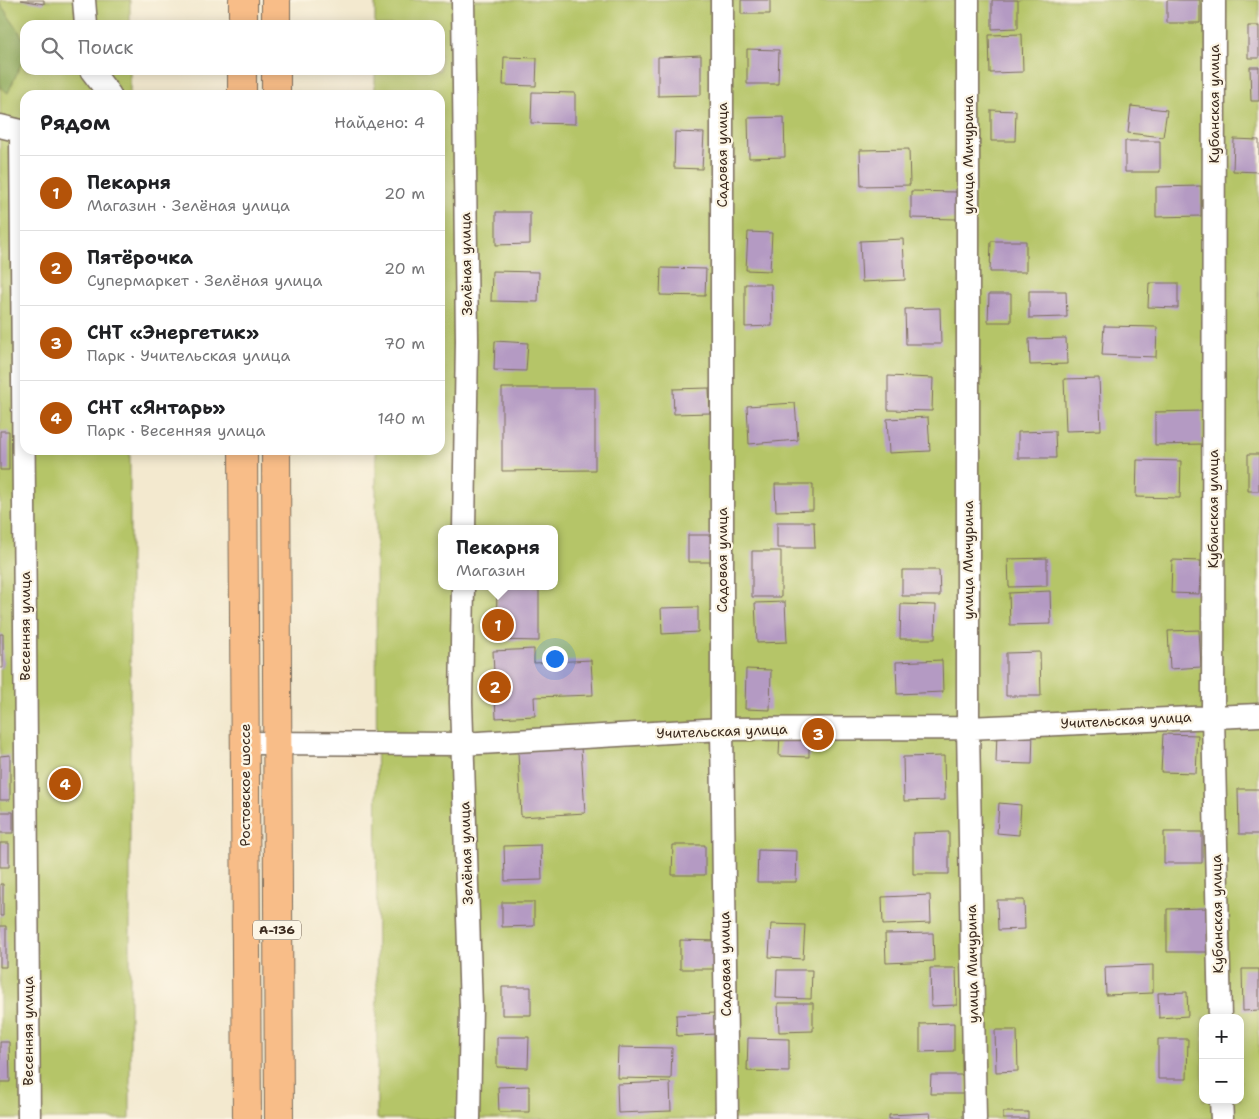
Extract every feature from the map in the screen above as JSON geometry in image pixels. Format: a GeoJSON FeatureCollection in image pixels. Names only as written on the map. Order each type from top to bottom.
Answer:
{"type":"FeatureCollection","features":[{"type":"Feature","properties":{"kind":"highway"},"geometry":{"type":"LineString","coordinates":[[243,0],[243,20]]}},
{"type":"Feature","properties":{"kind":"highway"},"geometry":{"type":"LineString","coordinates":[[276,0],[276,20]]}},
{"type":"Feature","properties":{"kind":"highway"},"geometry":{"type":"LineString","coordinates":[[242,75],[242,90]]}},
{"type":"Feature","properties":{"kind":"highway"},"geometry":{"type":"LineString","coordinates":[[276,75],[276,90]]}},
{"type":"Feature","properties":{"kind":"highway","name":"Ростовское шоссе"},"geometry":{"type":"LineString","coordinates":[[243,455],[247,1119]]}},
{"type":"Feature","properties":{"kind":"highway","name":"А-136"},"geometry":{"type":"LineString","coordinates":[[276,455],[279,1119]]}},
{"type":"Feature","properties":{"kind":"street"},"geometry":{"type":"LineString","coordinates":[[84,0],[86,20]]}},
{"type":"Feature","properties":{"kind":"street","name":"Зелёная улица"},"geometry":{"type":"LineString","coordinates":[[463,0],[466,331],[464,525]]}},
{"type":"Feature","properties":{"kind":"street","name":"Садовая улица"},"geometry":{"type":"LineString","coordinates":[[722,0],[722,729],[727,1119]]}},
{"type":"Feature","properties":{"kind":"street","name":"улица Мичурина"},"geometry":{"type":"LineString","coordinates":[[968,0],[968,728],[975,1119]]}},
{"type":"Feature","properties":{"kind":"street","name":"Кубанская улица"},"geometry":{"type":"LineString","coordinates":[[1214,0],[1213,716],[1220,1014]]}},
{"type":"Feature","properties":{"kind":"street"},"geometry":{"type":"LineString","coordinates":[[95,75],[106,90]]}},
{"type":"Feature","properties":{"kind":"street","name":"Весенняя улица"},"geometry":{"type":"LineString","coordinates":[[15,130],[29,1119]]}},
{"type":"Feature","properties":{"kind":"street","name":"Зелёная улица"},"geometry":{"type":"LineString","coordinates":[[463,590],[462,744],[471,1008],[469,1119]]}},
{"type":"Feature","properties":{"kind":"street","name":"Учительская улица"},"geometry":{"type":"LineString","coordinates":[[244,743],[462,744],[722,729],[968,728],[1259,715]]}},
{"type":"Feature","properties":{"kind":"street"},"geometry":{"type":"LineString","coordinates":[[1221,1104],[1222,1119]]}},
{"type":"Feature","properties":{"kind":"green space"},"geometry":{"type":"Polygon","coordinates":[[[0,0],[130,0],[130,20],[20,20],[20,75],[130,75],[130,90],[20,90],[20,455],[130,455],[130,1119],[0,1119],[0,0]]]}},
{"type":"Feature","properties":{"kind":"green space"},"geometry":{"type":"Polygon","coordinates":[[[375,0],[1259,0],[1259,1119],[377,1119],[376,455],[445,455],[445,90],[375,90],[375,75],[445,75],[445,20],[375,20],[375,0]]]}},
{"type":"Feature","properties":{"kind":"green space"},"geometry":{"type":"Polygon","coordinates":[[[0,3],[20,33],[20,66],[8,93],[0,87],[0,3]]]}},
{"type":"Feature","properties":{"kind":"building"},"geometry":{"type":"Polygon","coordinates":[[[21,0],[44,0],[44,4],[21,0]]]}},
{"type":"Feature","properties":{"kind":"building"},"geometry":{"type":"Polygon","coordinates":[[[741,0],[770,0],[770,14],[741,14],[741,0]]]}},
{"type":"Feature","properties":{"kind":"building"},"geometry":{"type":"Polygon","coordinates":[[[992,0],[1018,0],[1018,28],[992,29],[992,0]]]}},
{"type":"Feature","properties":{"kind":"building"},"geometry":{"type":"Polygon","coordinates":[[[1167,0],[1200,0],[1200,23],[1167,23],[1167,0]]]}},
{"type":"Feature","properties":{"kind":"building"},"geometry":{"type":"Polygon","coordinates":[[[1248,26],[1259,26],[1259,58],[1248,58],[1248,26]]]}},
{"type":"Feature","properties":{"kind":"building"},"geometry":{"type":"Polygon","coordinates":[[[1022,34],[1023,72],[990,73],[989,35],[1022,34]]]}},
{"type":"Feature","properties":{"kind":"building"},"geometry":{"type":"Polygon","coordinates":[[[747,49],[779,50],[778,84],[747,84],[747,49]]]}},
{"type":"Feature","properties":{"kind":"building"},"geometry":{"type":"Polygon","coordinates":[[[701,55],[701,95],[658,96],[658,57],[701,55]]]}},
{"type":"Feature","properties":{"kind":"building"},"geometry":{"type":"Polygon","coordinates":[[[504,57],[537,58],[536,86],[503,85],[504,57]]]}},
{"type":"Feature","properties":{"kind":"building"},"geometry":{"type":"Polygon","coordinates":[[[1250,67],[1259,67],[1259,101],[1251,101],[1250,67]]]}},
{"type":"Feature","properties":{"kind":"building"},"geometry":{"type":"Polygon","coordinates":[[[532,92],[575,93],[575,124],[531,123],[532,92]]]}},
{"type":"Feature","properties":{"kind":"building"},"geometry":{"type":"Polygon","coordinates":[[[1131,106],[1167,110],[1163,137],[1128,133],[1131,106]]]}},
{"type":"Feature","properties":{"kind":"building"},"geometry":{"type":"Polygon","coordinates":[[[991,110],[1016,111],[1015,141],[991,141],[991,110]]]}},
{"type":"Feature","properties":{"kind":"building"},"geometry":{"type":"Polygon","coordinates":[[[784,117],[785,157],[749,158],[748,118],[784,117]]]}},
{"type":"Feature","properties":{"kind":"building"},"geometry":{"type":"Polygon","coordinates":[[[675,132],[704,133],[702,169],[674,168],[675,132]]]}},
{"type":"Feature","properties":{"kind":"building"},"geometry":{"type":"Polygon","coordinates":[[[1234,139],[1259,140],[1259,172],[1233,171],[1234,139]]]}},
{"type":"Feature","properties":{"kind":"building"},"geometry":{"type":"Polygon","coordinates":[[[1125,141],[1160,141],[1160,172],[1125,172],[1125,141]]]}},
{"type":"Feature","properties":{"kind":"building"},"geometry":{"type":"Polygon","coordinates":[[[909,149],[910,185],[861,186],[860,150],[909,149]]]}},
{"type":"Feature","properties":{"kind":"building"},"geometry":{"type":"Polygon","coordinates":[[[1201,186],[1201,216],[1156,217],[1156,187],[1201,186]]]}},
{"type":"Feature","properties":{"kind":"building"},"geometry":{"type":"Polygon","coordinates":[[[911,191],[957,192],[957,219],[911,218],[911,191]]]}},
{"type":"Feature","properties":{"kind":"building"},"geometry":{"type":"Polygon","coordinates":[[[496,212],[530,212],[530,244],[496,245],[496,212]]]}},
{"type":"Feature","properties":{"kind":"building"},"geometry":{"type":"Polygon","coordinates":[[[748,232],[772,233],[770,271],[746,270],[748,232]]]}},
{"type":"Feature","properties":{"kind":"building"},"geometry":{"type":"Polygon","coordinates":[[[903,239],[905,280],[862,282],[860,241],[903,239]]]}},
{"type":"Feature","properties":{"kind":"building"},"geometry":{"type":"Polygon","coordinates":[[[991,241],[1026,241],[1026,272],[990,272],[991,241]]]}},
{"type":"Feature","properties":{"kind":"building"},"geometry":{"type":"Polygon","coordinates":[[[661,268],[706,269],[705,296],[660,295],[661,268]]]}},
{"type":"Feature","properties":{"kind":"building"},"geometry":{"type":"Polygon","coordinates":[[[492,271],[539,272],[538,302],[491,301],[492,271]]]}},
{"type":"Feature","properties":{"kind":"building"},"geometry":{"type":"Polygon","coordinates":[[[1149,283],[1178,283],[1178,308],[1148,307],[1149,283]]]}},
{"type":"Feature","properties":{"kind":"building"},"geometry":{"type":"Polygon","coordinates":[[[745,284],[771,284],[772,326],[745,327],[745,284]]]}},
{"type":"Feature","properties":{"kind":"building"},"geometry":{"type":"Polygon","coordinates":[[[1029,291],[1066,291],[1067,317],[1029,318],[1029,291]]]}},
{"type":"Feature","properties":{"kind":"building"},"geometry":{"type":"Polygon","coordinates":[[[989,294],[1011,294],[1011,322],[988,322],[989,294]]]}},
{"type":"Feature","properties":{"kind":"building"},"geometry":{"type":"Polygon","coordinates":[[[940,308],[941,344],[906,344],[905,309],[940,308]]]}},
{"type":"Feature","properties":{"kind":"building"},"geometry":{"type":"Polygon","coordinates":[[[1104,326],[1157,327],[1156,357],[1102,355],[1104,326]]]}},
{"type":"Feature","properties":{"kind":"building"},"geometry":{"type":"Polygon","coordinates":[[[1066,338],[1067,364],[1030,365],[1029,339],[1066,338]]]}},
{"type":"Feature","properties":{"kind":"building"},"geometry":{"type":"Polygon","coordinates":[[[495,341],[528,343],[526,371],[494,370],[495,341]]]}},
{"type":"Feature","properties":{"kind":"building"},"geometry":{"type":"Polygon","coordinates":[[[888,376],[933,378],[932,411],[888,410],[888,376]]]}},
{"type":"Feature","properties":{"kind":"building"},"geometry":{"type":"Polygon","coordinates":[[[1099,378],[1101,430],[1066,431],[1064,379],[1099,378]]]}},
{"type":"Feature","properties":{"kind":"building"},"geometry":{"type":"Polygon","coordinates":[[[502,388],[595,388],[595,470],[502,471],[502,388]]]}},
{"type":"Feature","properties":{"kind":"building"},"geometry":{"type":"Polygon","coordinates":[[[709,388],[710,413],[674,414],[673,389],[709,388]]]}},
{"type":"Feature","properties":{"kind":"building"},"geometry":{"type":"Polygon","coordinates":[[[795,403],[798,440],[749,444],[747,406],[795,403]]]}},
{"type":"Feature","properties":{"kind":"building"},"geometry":{"type":"Polygon","coordinates":[[[1202,411],[1202,444],[1155,445],[1155,412],[1202,411]]]}},
{"type":"Feature","properties":{"kind":"building"},"geometry":{"type":"Polygon","coordinates":[[[928,417],[930,451],[889,453],[887,419],[928,417]]]}},
{"type":"Feature","properties":{"kind":"building"},"geometry":{"type":"Polygon","coordinates":[[[0,431],[9,431],[9,470],[0,470],[0,431]]]}},
{"type":"Feature","properties":{"kind":"building"},"geometry":{"type":"Polygon","coordinates":[[[1055,431],[1056,458],[1018,458],[1018,432],[1055,431]]]}},
{"type":"Feature","properties":{"kind":"building"},"geometry":{"type":"Polygon","coordinates":[[[1248,454],[1259,454],[1259,491],[1248,491],[1248,454]]]}},
{"type":"Feature","properties":{"kind":"building"},"geometry":{"type":"Polygon","coordinates":[[[1137,460],[1181,461],[1180,498],[1136,497],[1137,460]]]}},
{"type":"Feature","properties":{"kind":"building"},"geometry":{"type":"Polygon","coordinates":[[[775,484],[813,484],[813,510],[776,511],[775,484]]]}},
{"type":"Feature","properties":{"kind":"building"},"geometry":{"type":"Polygon","coordinates":[[[777,522],[814,522],[815,548],[777,548],[777,522]]]}},
{"type":"Feature","properties":{"kind":"building"},"geometry":{"type":"Polygon","coordinates":[[[688,535],[714,535],[713,562],[688,562],[688,535]]]}},
{"type":"Feature","properties":{"kind":"building"},"geometry":{"type":"Polygon","coordinates":[[[752,551],[781,551],[781,597],[752,597],[752,551]]]}},
{"type":"Feature","properties":{"kind":"building"},"geometry":{"type":"Polygon","coordinates":[[[1047,558],[1047,586],[1009,587],[1008,559],[1047,558]]]}},
{"type":"Feature","properties":{"kind":"building"},"geometry":{"type":"Polygon","coordinates":[[[1172,560],[1201,561],[1199,594],[1171,593],[1172,560]]]}},
{"type":"Feature","properties":{"kind":"building"},"geometry":{"type":"Polygon","coordinates":[[[902,570],[939,570],[940,596],[902,596],[902,570]]]}},
{"type":"Feature","properties":{"kind":"building"},"geometry":{"type":"Polygon","coordinates":[[[497,590],[539,590],[539,641],[496,640],[497,590]]]}},
{"type":"Feature","properties":{"kind":"building"},"geometry":{"type":"Polygon","coordinates":[[[1050,591],[1051,624],[1010,625],[1009,593],[1050,591]]]}},
{"type":"Feature","properties":{"kind":"building"},"geometry":{"type":"Polygon","coordinates":[[[785,602],[787,642],[757,643],[755,603],[785,602]]]}},
{"type":"Feature","properties":{"kind":"building"},"geometry":{"type":"Polygon","coordinates":[[[901,604],[936,605],[935,639],[900,639],[901,604]]]}},
{"type":"Feature","properties":{"kind":"building"},"geometry":{"type":"Polygon","coordinates":[[[698,607],[698,632],[662,634],[661,608],[698,607]]]}},
{"type":"Feature","properties":{"kind":"building"},"geometry":{"type":"Polygon","coordinates":[[[1199,630],[1201,667],[1170,669],[1168,631],[1199,630]]]}},
{"type":"Feature","properties":{"kind":"building"},"geometry":{"type":"Polygon","coordinates":[[[0,634],[3,634],[3,668],[0,668],[0,634]]]}},
{"type":"Feature","properties":{"kind":"building"},"geometry":{"type":"Polygon","coordinates":[[[534,649],[534,663],[591,660],[593,695],[534,697],[535,716],[496,718],[493,651],[534,649]]]}},
{"type":"Feature","properties":{"kind":"building"},"geometry":{"type":"Polygon","coordinates":[[[1040,652],[1041,696],[1006,696],[1006,653],[1040,652]]]}},
{"type":"Feature","properties":{"kind":"building"},"geometry":{"type":"Polygon","coordinates":[[[942,660],[943,692],[897,694],[896,662],[942,660]]]}},
{"type":"Feature","properties":{"kind":"building"},"geometry":{"type":"Polygon","coordinates":[[[746,669],[771,670],[770,710],[745,709],[746,669]]]}},
{"type":"Feature","properties":{"kind":"building"},"geometry":{"type":"Polygon","coordinates":[[[997,730],[1033,731],[1032,764],[996,763],[997,730]]]}},
{"type":"Feature","properties":{"kind":"building"},"geometry":{"type":"Polygon","coordinates":[[[780,733],[809,733],[809,757],[779,756],[780,733]]]}},
{"type":"Feature","properties":{"kind":"building"},"geometry":{"type":"Polygon","coordinates":[[[1163,734],[1198,735],[1196,773],[1161,772],[1163,734]]]}},
{"type":"Feature","properties":{"kind":"building"},"geometry":{"type":"Polygon","coordinates":[[[581,747],[585,813],[521,817],[518,751],[581,747]]]}},
{"type":"Feature","properties":{"kind":"building"},"geometry":{"type":"Polygon","coordinates":[[[10,755],[10,800],[0,800],[0,756],[10,755]]]}},
{"type":"Feature","properties":{"kind":"building"},"geometry":{"type":"Polygon","coordinates":[[[944,756],[945,800],[904,801],[903,757],[944,756]]]}},
{"type":"Feature","properties":{"kind":"building"},"geometry":{"type":"Polygon","coordinates":[[[1238,789],[1259,789],[1259,834],[1239,834],[1238,789]]]}},
{"type":"Feature","properties":{"kind":"building"},"geometry":{"type":"Polygon","coordinates":[[[999,803],[1021,805],[1019,835],[997,833],[999,803]]]}},
{"type":"Feature","properties":{"kind":"building"},"geometry":{"type":"Polygon","coordinates":[[[0,812],[13,812],[13,833],[0,833],[0,812]]]}},
{"type":"Feature","properties":{"kind":"building"},"geometry":{"type":"Polygon","coordinates":[[[949,832],[949,874],[913,874],[913,833],[949,832]]]}},
{"type":"Feature","properties":{"kind":"building"},"geometry":{"type":"Polygon","coordinates":[[[1164,832],[1202,832],[1202,863],[1164,863],[1164,832]]]}},
{"type":"Feature","properties":{"kind":"building"},"geometry":{"type":"Polygon","coordinates":[[[0,843],[9,843],[9,867],[0,867],[0,843]]]}},
{"type":"Feature","properties":{"kind":"building"},"geometry":{"type":"Polygon","coordinates":[[[541,845],[542,880],[505,881],[504,846],[541,845]]]}},
{"type":"Feature","properties":{"kind":"building"},"geometry":{"type":"Polygon","coordinates":[[[673,845],[705,845],[705,875],[672,875],[673,845]]]}},
{"type":"Feature","properties":{"kind":"building"},"geometry":{"type":"Polygon","coordinates":[[[758,850],[797,851],[796,882],[757,882],[758,850]]]}},
{"type":"Feature","properties":{"kind":"building"},"geometry":{"type":"Polygon","coordinates":[[[0,884],[3,884],[3,916],[0,916],[0,884]]]}},
{"type":"Feature","properties":{"kind":"building"},"geometry":{"type":"Polygon","coordinates":[[[930,895],[931,923],[883,925],[882,897],[930,895]]]}},
{"type":"Feature","properties":{"kind":"building"},"geometry":{"type":"Polygon","coordinates":[[[997,900],[1024,900],[1025,929],[998,930],[997,900]]]}},
{"type":"Feature","properties":{"kind":"building"},"geometry":{"type":"Polygon","coordinates":[[[502,902],[534,902],[534,926],[502,927],[502,902]]]}},
{"type":"Feature","properties":{"kind":"building"},"geometry":{"type":"Polygon","coordinates":[[[1209,908],[1209,952],[1167,952],[1167,909],[1209,908]]]}},
{"type":"Feature","properties":{"kind":"building"},"geometry":{"type":"Polygon","coordinates":[[[771,924],[805,925],[803,959],[769,957],[771,924]]]}},
{"type":"Feature","properties":{"kind":"building"},"geometry":{"type":"Polygon","coordinates":[[[0,926],[6,926],[6,967],[0,967],[0,926]]]}},
{"type":"Feature","properties":{"kind":"building"},"geometry":{"type":"Polygon","coordinates":[[[933,933],[934,961],[886,963],[885,934],[933,933]]]}},
{"type":"Feature","properties":{"kind":"building"},"geometry":{"type":"Polygon","coordinates":[[[680,940],[717,941],[716,969],[680,969],[680,940]]]}},
{"type":"Feature","properties":{"kind":"building"},"geometry":{"type":"Polygon","coordinates":[[[1153,965],[1153,993],[1106,995],[1105,967],[1153,965]]]}},
{"type":"Feature","properties":{"kind":"building"},"geometry":{"type":"Polygon","coordinates":[[[930,968],[956,968],[957,1005],[931,1006],[930,968]]]}},
{"type":"Feature","properties":{"kind":"building"},"geometry":{"type":"Polygon","coordinates":[[[1242,969],[1259,969],[1259,1010],[1243,1011],[1242,969]]]}},
{"type":"Feature","properties":{"kind":"building"},"geometry":{"type":"Polygon","coordinates":[[[777,970],[812,970],[811,999],[776,998],[777,970]]]}},
{"type":"Feature","properties":{"kind":"building"},"geometry":{"type":"Polygon","coordinates":[[[502,987],[531,987],[531,1015],[502,1015],[502,987]]]}},
{"type":"Feature","properties":{"kind":"building"},"geometry":{"type":"Polygon","coordinates":[[[1187,992],[1188,1016],[1159,1018],[1158,993],[1187,992]]]}},
{"type":"Feature","properties":{"kind":"building"},"geometry":{"type":"Polygon","coordinates":[[[778,1003],[813,1003],[813,1031],[779,1032],[778,1003]]]}},
{"type":"Feature","properties":{"kind":"building"},"geometry":{"type":"Polygon","coordinates":[[[715,1013],[716,1034],[677,1036],[676,1015],[715,1013]]]}},
{"type":"Feature","properties":{"kind":"building"},"geometry":{"type":"Polygon","coordinates":[[[954,1023],[954,1051],[920,1052],[920,1024],[954,1023]]]}},
{"type":"Feature","properties":{"kind":"building"},"geometry":{"type":"Polygon","coordinates":[[[995,1030],[1017,1030],[1018,1071],[996,1072],[995,1030]]]}},
{"type":"Feature","properties":{"kind":"building"},"geometry":{"type":"Polygon","coordinates":[[[497,1037],[529,1037],[528,1068],[497,1067],[497,1037]]]}},
{"type":"Feature","properties":{"kind":"building"},"geometry":{"type":"Polygon","coordinates":[[[748,1038],[789,1039],[789,1072],[747,1071],[748,1038]]]}},
{"type":"Feature","properties":{"kind":"building"},"geometry":{"type":"Polygon","coordinates":[[[1158,1039],[1188,1039],[1187,1079],[1158,1079],[1158,1039]]]}},
{"type":"Feature","properties":{"kind":"building"},"geometry":{"type":"Polygon","coordinates":[[[0,1042],[9,1042],[10,1082],[0,1082],[0,1042]]]}},
{"type":"Feature","properties":{"kind":"building"},"geometry":{"type":"Polygon","coordinates":[[[618,1047],[672,1048],[671,1079],[617,1078],[618,1047]]]}},
{"type":"Feature","properties":{"kind":"building"},"geometry":{"type":"Polygon","coordinates":[[[931,1075],[966,1075],[966,1094],[930,1094],[931,1075]]]}},
{"type":"Feature","properties":{"kind":"building"},"geometry":{"type":"Polygon","coordinates":[[[670,1082],[671,1111],[618,1113],[617,1084],[670,1082]]]}},
{"type":"Feature","properties":{"kind":"building"},"geometry":{"type":"Polygon","coordinates":[[[529,1086],[529,1112],[499,1112],[498,1087],[529,1086]]]}},
{"type":"Feature","properties":{"kind":"building"},"geometry":{"type":"Polygon","coordinates":[[[1003,1112],[1028,1112],[1028,1119],[1003,1119],[1003,1112]]]}},
{"type":"Feature","properties":{"kind":"building"},"geometry":{"type":"Polygon","coordinates":[[[930,1113],[931,1119],[889,1119],[889,1115],[930,1113]]]}},
{"type":"Feature","properties":{"kind":"place","name":"Пекарня"},"geometry":{"type":"Point","coordinates":[498,625]}},
{"type":"Feature","properties":{"kind":"place","name":"Пятёрочка"},"geometry":{"type":"Point","coordinates":[495,687]}},
{"type":"Feature","properties":{"kind":"place","name":"СНТ «Энергетик»"},"geometry":{"type":"Point","coordinates":[818,734]}},
{"type":"Feature","properties":{"kind":"place","name":"СНТ «Янтарь»"},"geometry":{"type":"Point","coordinates":[65,784]}}]}
